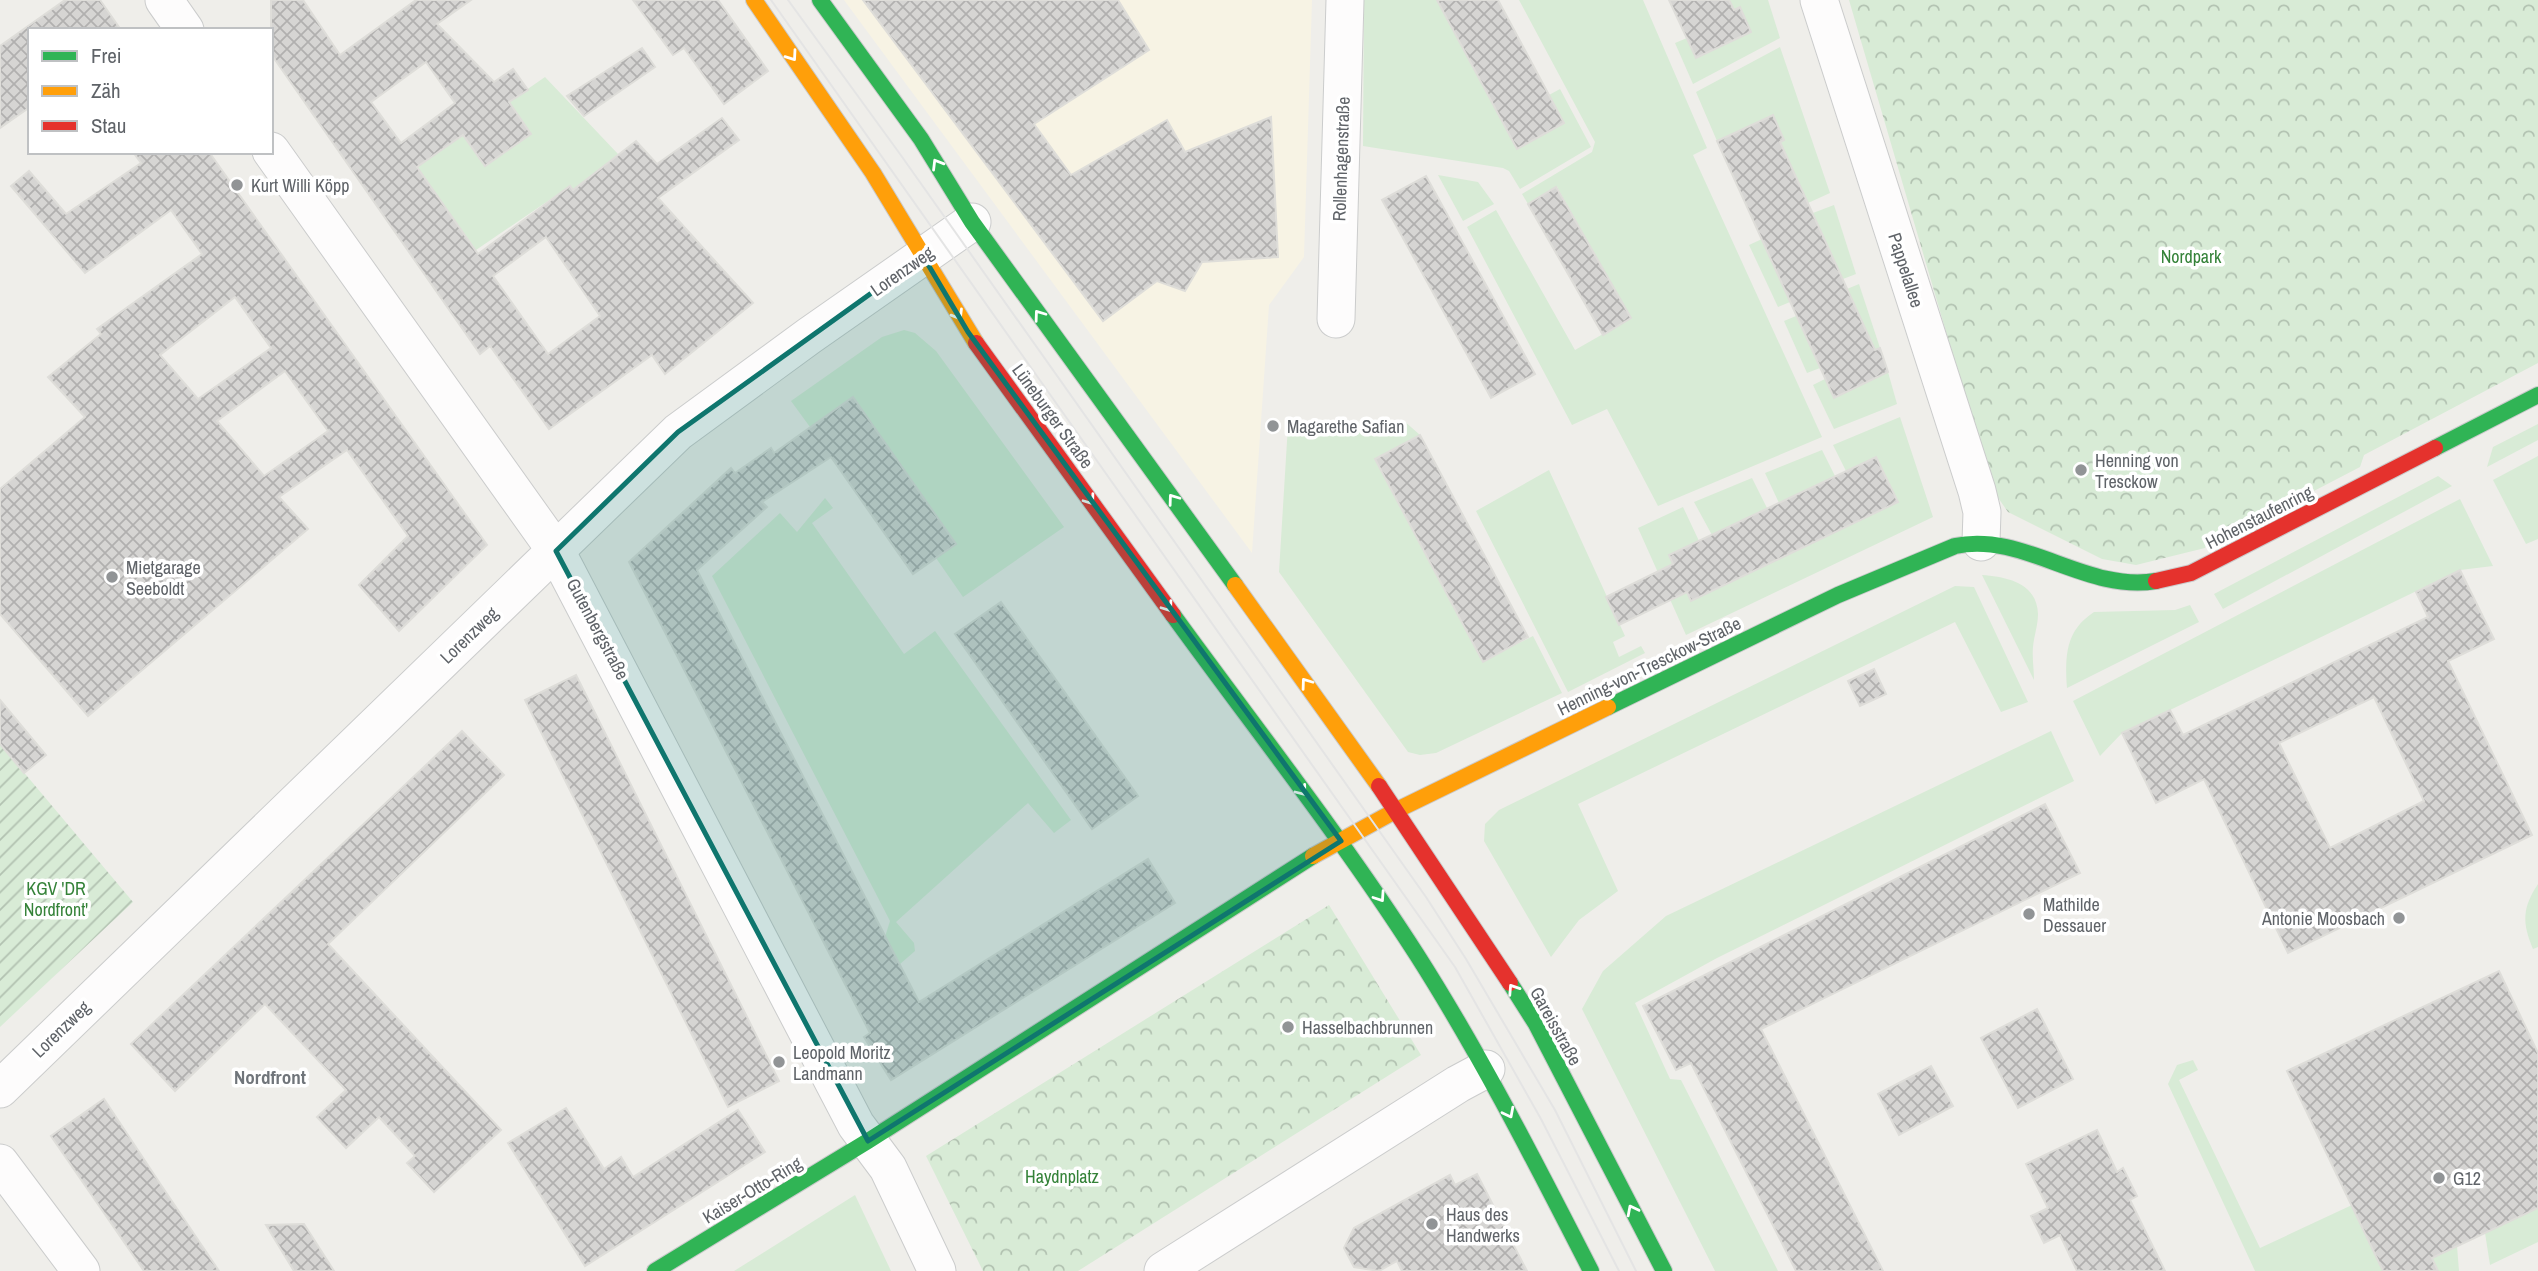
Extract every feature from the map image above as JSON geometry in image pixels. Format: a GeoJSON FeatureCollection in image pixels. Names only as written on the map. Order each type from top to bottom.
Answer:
{"type":"FeatureCollection","features":[{"type":"Feature","properties":{"kind":"main road","name":"Lüneburger Straße"},"geometry":{"type":"LineString","coordinates":[[754,0],[873,173],[968,332],[1291,777],[1341,841]]}},
{"type":"Feature","properties":{"kind":"main road"},"geometry":{"type":"LineString","coordinates":[[820,0],[921,139],[972,222],[1346,738],[1395,811]]}},
{"type":"Feature","properties":{"kind":"main road","name":"Hohenstaufenring"},"geometry":{"type":"LineString","coordinates":[[1981,542],[1995,544],[2096,577],[2147,583],[2172,579],[2217,560],[2538,394]]}},
{"type":"Feature","properties":{"kind":"main road","name":"Henning-von-Tresckow-Straße"},"geometry":{"type":"LineString","coordinates":[[1341,841],[1395,811],[1838,595],[1955,545],[1981,542]]}},
{"type":"Feature","properties":{"kind":"main road","name":"Gareisstraße"},"geometry":{"type":"LineString","coordinates":[[1395,811],[1536,1024],[1664,1271]]}},
{"type":"Feature","properties":{"kind":"main road"},"geometry":{"type":"LineString","coordinates":[[869,1141],[1308,859],[1341,841],[1394,917],[1486,1069],[1591,1271]]}},
{"type":"Feature","properties":{"kind":"main road","name":"Kaiser-Otto-Ring"},"geometry":{"type":"LineString","coordinates":[[655,1271],[869,1141]]}},
{"type":"Feature","properties":{"kind":"street"},"geometry":{"type":"LineString","coordinates":[[164,0],[184,28]]}},
{"type":"Feature","properties":{"kind":"street","name":"Rollenhagenstraße"},"geometry":{"type":"LineString","coordinates":[[1336,319],[1345,0]]}},
{"type":"Feature","properties":{"kind":"street","name":"Pappelallee"},"geometry":{"type":"LineString","coordinates":[[1819,0],[1977,491],[1982,512],[1981,542]]}},
{"type":"Feature","properties":{"kind":"street","name":"Gutenbergstraße"},"geometry":{"type":"LineString","coordinates":[[273,153],[556,551],[851,1114],[888,1168],[937,1271]]}},
{"type":"Feature","properties":{"kind":"street","name":"Lorenzweg"},"geometry":{"type":"LineString","coordinates":[[0,1089],[692,421],[972,222]]}},
{"type":"Feature","properties":{"kind":"street"},"geometry":{"type":"LineString","coordinates":[[1163,1271],[1458,1084],[1486,1069]]}},
{"type":"Feature","properties":{"kind":"street"},"geometry":{"type":"LineString","coordinates":[[0,1163],[81,1271]]}},
{"type":"Feature","properties":{"kind":"highlighted area"},"geometry":{"type":"Polygon","coordinates":[[[923,256],[968,332],[1341,841],[868,1141],[556,551],[678,432],[923,256]]]}},
{"type":"Feature","properties":{"kind":"shaded area"},"geometry":{"type":"Polygon","coordinates":[[[844,0],[1312,0],[1304,257],[1269,305],[1252,553],[844,0]]]}},
{"type":"Feature","properties":{"kind":"green space"},"geometry":{"type":"Polygon","coordinates":[[[1364,0],[1437,0],[1518,148],[1564,123],[1549,95],[1560,89],[1591,147],[1520,189],[1509,171],[1503,168],[1363,146],[1364,0]]]}},
{"type":"Feature","properties":{"kind":"green space"},"geometry":{"type":"Polygon","coordinates":[[[1519,0],[1643,0],[1707,148],[1693,155],[1822,437],[1658,506],[1607,409],[1572,425],[1467,227],[1496,210],[1575,350],[1631,318],[1557,187],[1528,204],[1522,194],[1592,152],[1595,142],[1519,0]]]}},
{"type":"Feature","properties":{"kind":"green space"},"geometry":{"type":"Polygon","coordinates":[[[1729,0],[1768,0],[1780,38],[1693,84],[1675,43],[1687,38],[1751,32],[1740,7],[1734,10],[1729,0]]]}},
{"type":"Feature","properties":{"kind":"green space","name":"Nordpark"},"geometry":{"type":"Polygon","coordinates":[[[1849,0],[2538,0],[2538,363],[2364,455],[2360,467],[2312,492],[2302,488],[2208,537],[2205,548],[2136,565],[2102,559],[2008,512],[1992,489],[1849,0]]]}},
{"type":"Feature","properties":{"kind":"green space"},"geometry":{"type":"Polygon","coordinates":[[[1780,47],[1830,193],[1808,203],[1780,142],[1784,139],[1773,115],[1717,141],[1696,92],[1780,47]]]}},
{"type":"Feature","properties":{"kind":"green space"},"geometry":{"type":"Polygon","coordinates":[[[545,77],[618,154],[595,174],[655,308],[570,186],[476,250],[417,167],[463,135],[486,166],[531,134],[509,102],[545,77]]]}},
{"type":"Feature","properties":{"kind":"green space"},"geometry":{"type":"Polygon","coordinates":[[[1438,175],[1478,182],[1494,204],[1463,221],[1438,175]]]}},
{"type":"Feature","properties":{"kind":"green space"},"geometry":{"type":"Polygon","coordinates":[[[1834,205],[1856,274],[1843,279],[1813,213],[1834,205]]]}},
{"type":"Feature","properties":{"kind":"green space"},"geometry":{"type":"Polygon","coordinates":[[[1762,239],[1790,302],[1778,307],[1749,245],[1762,239]]]}},
{"type":"Feature","properties":{"kind":"green space"},"geometry":{"type":"Polygon","coordinates":[[[1859,284],[1880,348],[1875,350],[1847,289],[1859,284]]]}},
{"type":"Feature","properties":{"kind":"green space"},"geometry":{"type":"Polygon","coordinates":[[[1796,316],[1820,368],[1807,373],[1784,321],[1796,316]]]}},
{"type":"Feature","properties":{"kind":"green space"},"geometry":{"type":"Polygon","coordinates":[[[904,330],[915,333],[936,351],[1064,527],[963,597],[936,558],[956,543],[853,397],[810,427],[791,401],[882,337],[904,330]]]}},
{"type":"Feature","properties":{"kind":"green space"},"geometry":{"type":"Polygon","coordinates":[[[1888,372],[1897,404],[1834,429],[1813,385],[1825,379],[1888,372]]]}},
{"type":"Feature","properties":{"kind":"green space"},"geometry":{"type":"Polygon","coordinates":[[[1900,417],[1933,517],[1686,635],[1638,528],[1683,507],[1699,541],[1669,555],[1691,601],[1897,502],[1876,457],[1846,471],[1833,445],[1900,417]]]}},
{"type":"Feature","properties":{"kind":"green space"},"geometry":{"type":"Polygon","coordinates":[[[1403,420],[1420,435],[1375,460],[1482,661],[1533,636],[1562,693],[1436,753],[1420,755],[1408,752],[1279,572],[1288,425],[1403,420]]]}},
{"type":"Feature","properties":{"kind":"green space"},"geometry":{"type":"Polygon","coordinates":[[[2538,424],[2538,440],[2487,467],[2493,447],[2538,424]]]}},
{"type":"Feature","properties":{"kind":"green space"},"geometry":{"type":"Polygon","coordinates":[[[1822,450],[1835,476],[1779,503],[1765,473],[1822,450]]]}},
{"type":"Feature","properties":{"kind":"green space"},"geometry":{"type":"Polygon","coordinates":[[[2538,456],[2538,539],[2526,544],[2493,480],[2538,456]]]}},
{"type":"Feature","properties":{"kind":"green space"},"geometry":{"type":"Polygon","coordinates":[[[1549,470],[1625,636],[1613,642],[1619,657],[1641,646],[1645,653],[1568,692],[1476,511],[1549,470]]]}},
{"type":"Feature","properties":{"kind":"green space"},"geometry":{"type":"Polygon","coordinates":[[[2438,476],[2452,486],[2223,609],[2214,594],[2438,476]]]}},
{"type":"Feature","properties":{"kind":"green space"},"geometry":{"type":"Polygon","coordinates":[[[1752,478],[1767,508],[1712,535],[1694,502],[1752,478]]]}},
{"type":"Feature","properties":{"kind":"green space"},"geometry":{"type":"Polygon","coordinates":[[[825,498],[833,508],[812,523],[904,654],[935,631],[1071,820],[1054,833],[1028,803],[896,922],[914,943],[915,951],[900,964],[885,937],[890,921],[712,576],[780,513],[797,532],[825,498]]]}},
{"type":"Feature","properties":{"kind":"green space"},"geometry":{"type":"Polygon","coordinates":[[[2460,499],[2493,566],[2460,570],[2122,733],[2100,756],[2073,701],[2460,499]]]}},
{"type":"Feature","properties":{"kind":"green space"},"geometry":{"type":"Polygon","coordinates":[[[1982,575],[2011,580],[2032,595],[2038,614],[2033,647],[2034,680],[1982,575]]]}},
{"type":"Feature","properties":{"kind":"green space"},"geometry":{"type":"Polygon","coordinates":[[[1955,586],[1974,587],[2028,702],[2001,712],[1955,622],[1578,804],[1618,891],[1579,920],[1551,957],[1484,841],[1485,824],[1499,810],[1955,586]]]}},
{"type":"Feature","properties":{"kind":"green space"},"geometry":{"type":"Polygon","coordinates":[[[2190,605],[2199,622],[2067,688],[2066,665],[2072,636],[2084,619],[2094,612],[2175,610],[2190,605]]]}},
{"type":"Feature","properties":{"kind":"green space"},"geometry":{"type":"Polygon","coordinates":[[[2051,731],[2074,781],[1717,958],[1635,1003],[1670,1079],[1681,1080],[1778,1271],[1715,1271],[1582,1009],[1603,971],[1666,916],[2051,731]]]}},
{"type":"Feature","properties":{"kind":"green space","name":"KGV 'DR Nordfront'"},"geometry":{"type":"Polygon","coordinates":[[[0,744],[133,902],[0,1027],[0,744]]]}},
{"type":"Feature","properties":{"kind":"green space"},"geometry":{"type":"Polygon","coordinates":[[[2538,884],[2538,947],[2533,949],[2525,916],[2538,884]]]}},
{"type":"Feature","properties":{"kind":"green space","name":"Haydnplatz"},"geometry":{"type":"Polygon","coordinates":[[[1329,905],[1421,1055],[1078,1271],[983,1271],[926,1156],[1329,905]]]}},
{"type":"Feature","properties":{"kind":"green space"},"geometry":{"type":"Polygon","coordinates":[[[2193,1060],[2198,1070],[2179,1080],[2260,1248],[2352,1205],[2383,1271],[2255,1271],[2168,1084],[2177,1065],[2193,1060]]]}},
{"type":"Feature","properties":{"kind":"green space"},"geometry":{"type":"Polygon","coordinates":[[[855,1195],[891,1271],[734,1271],[855,1195]]]}},
{"type":"Feature","properties":{"kind":"green space"},"geometry":{"type":"Polygon","coordinates":[[[2538,1208],[2538,1242],[2490,1265],[2485,1233],[2538,1208]]]}},
{"type":"Feature","properties":{"kind":"green space"},"geometry":{"type":"Polygon","coordinates":[[[2457,1246],[2459,1271],[2433,1271],[2437,1269],[2432,1258],[2457,1246]]]}},
{"type":"Feature","properties":{"kind":"building"},"geometry":{"type":"Polygon","coordinates":[[[65,0],[100,0],[120,28],[28,28],[28,108],[0,128],[0,46],[65,0]]]}},
{"type":"Feature","properties":{"kind":"building"},"geometry":{"type":"Polygon","coordinates":[[[271,0],[303,0],[340,55],[416,0],[471,0],[437,24],[494,82],[513,69],[528,90],[509,102],[531,134],[485,166],[463,135],[417,167],[478,254],[570,186],[573,190],[636,141],[657,164],[722,118],[739,140],[658,198],[753,303],[665,374],[652,355],[549,429],[490,346],[480,354],[273,57],[271,0]],[[426,62],[371,102],[401,143],[455,103],[426,62]],[[546,237],[493,276],[548,354],[600,316],[546,237]]]}},
{"type":"Feature","properties":{"kind":"building"},"geometry":{"type":"Polygon","coordinates":[[[633,0],[718,0],[768,71],[724,104],[684,48],[673,55],[633,0]]]}},
{"type":"Feature","properties":{"kind":"building"},"geometry":{"type":"Polygon","coordinates":[[[863,0],[1118,0],[1149,50],[1034,124],[1071,175],[1167,120],[1185,152],[1271,117],[1278,257],[1202,262],[1185,291],[1157,281],[1103,321],[863,0]]]}},
{"type":"Feature","properties":{"kind":"building"},"geometry":{"type":"Polygon","coordinates":[[[1437,0],[1498,0],[1564,123],[1517,149],[1437,0]]]}},
{"type":"Feature","properties":{"kind":"building"},"geometry":{"type":"Polygon","coordinates":[[[1669,0],[1729,0],[1734,10],[1740,7],[1751,32],[1696,58],[1669,0]]]}},
{"type":"Feature","properties":{"kind":"building"},"geometry":{"type":"Polygon","coordinates":[[[642,48],[655,67],[584,116],[567,96],[642,48]]]}},
{"type":"Feature","properties":{"kind":"building"},"geometry":{"type":"Polygon","coordinates":[[[1773,115],[1784,140],[1780,142],[1875,350],[1880,348],[1888,372],[1834,398],[1717,141],[1773,115]]]}},
{"type":"Feature","properties":{"kind":"building"},"geometry":{"type":"Polygon","coordinates":[[[134,154],[210,154],[487,545],[399,631],[359,585],[408,536],[347,450],[279,497],[308,529],[88,716],[0,614],[0,489],[85,417],[48,377],[101,334],[97,329],[202,254],[171,210],[85,273],[11,186],[29,171],[66,214],[141,163],[134,154]],[[235,297],[160,355],[198,399],[271,348],[235,297]],[[285,371],[217,421],[264,476],[328,431],[285,371]]]}},
{"type":"Feature","properties":{"kind":"building"},"geometry":{"type":"Polygon","coordinates":[[[1426,176],[1535,374],[1491,398],[1382,200],[1426,176]]]}},
{"type":"Feature","properties":{"kind":"building"},"geometry":{"type":"Polygon","coordinates":[[[1556,187],[1631,318],[1603,335],[1528,204],[1556,187]]]}},
{"type":"Feature","properties":{"kind":"building"},"geometry":{"type":"Polygon","coordinates":[[[853,397],[956,544],[913,574],[831,457],[762,502],[767,507],[697,570],[919,1002],[1148,859],[1175,903],[891,1080],[864,1037],[870,1033],[629,562],[731,468],[735,473],[771,448],[774,453],[853,397]]]}},
{"type":"Feature","properties":{"kind":"building"},"geometry":{"type":"Polygon","coordinates":[[[1420,435],[1528,637],[1483,662],[1375,459],[1420,435]]]}},
{"type":"Feature","properties":{"kind":"building"},"geometry":{"type":"Polygon","coordinates":[[[1876,457],[1898,502],[1691,601],[1687,592],[1619,625],[1606,597],[1673,564],[1669,555],[1876,457]]]}},
{"type":"Feature","properties":{"kind":"building"},"geometry":{"type":"Polygon","coordinates":[[[2460,570],[2494,639],[2448,661],[2532,835],[2288,953],[2204,779],[2156,803],[2122,733],[2170,710],[2183,735],[2428,617],[2416,592],[2460,570]],[[2374,697],[2279,743],[2330,848],[2424,801],[2374,697]]]}},
{"type":"Feature","properties":{"kind":"building"},"geometry":{"type":"Polygon","coordinates":[[[1001,602],[1138,796],[1092,829],[955,634],[1001,602]]]}},
{"type":"Feature","properties":{"kind":"building"},"geometry":{"type":"Polygon","coordinates":[[[1874,669],[1886,694],[1860,706],[1848,681],[1874,669]]]}},
{"type":"Feature","properties":{"kind":"building"},"geometry":{"type":"Polygon","coordinates":[[[576,675],[779,1081],[728,1107],[525,700],[576,675]]]}},
{"type":"Feature","properties":{"kind":"building"},"geometry":{"type":"Polygon","coordinates":[[[0,700],[46,755],[24,773],[0,744],[0,700]]]}},
{"type":"Feature","properties":{"kind":"building"},"geometry":{"type":"Polygon","coordinates":[[[462,731],[504,775],[328,944],[501,1130],[434,1192],[407,1163],[415,1156],[379,1117],[346,1148],[317,1117],[346,1090],[265,1004],[175,1091],[131,1044],[462,731]]]}},
{"type":"Feature","properties":{"kind":"building"},"geometry":{"type":"Polygon","coordinates":[[[2045,804],[2080,873],[1761,1029],[1883,1271],[1796,1271],[1691,1063],[1676,1070],[1643,1006],[2045,804]]]}},
{"type":"Feature","properties":{"kind":"building"},"geometry":{"type":"Polygon","coordinates":[[[2499,971],[2538,1053],[2538,1208],[2432,1258],[2438,1271],[2383,1271],[2287,1071],[2499,971]]]}},
{"type":"Feature","properties":{"kind":"building"},"geometry":{"type":"Polygon","coordinates":[[[2037,1009],[2073,1079],[2018,1108],[1981,1038],[2037,1009]]]}},
{"type":"Feature","properties":{"kind":"building"},"geometry":{"type":"Polygon","coordinates":[[[1931,1066],[1953,1106],[1899,1135],[1878,1094],[1931,1066]]]}},
{"type":"Feature","properties":{"kind":"building"},"geometry":{"type":"Polygon","coordinates":[[[104,1099],[219,1271],[144,1271],[51,1136],[104,1099]]]}},
{"type":"Feature","properties":{"kind":"building"},"geometry":{"type":"Polygon","coordinates":[[[566,1108],[604,1169],[621,1157],[633,1177],[738,1110],[765,1152],[585,1266],[508,1143],[566,1108]]]}},
{"type":"Feature","properties":{"kind":"building"},"geometry":{"type":"Polygon","coordinates":[[[2097,1130],[2117,1172],[2123,1168],[2137,1196],[2130,1200],[2165,1271],[2077,1271],[2060,1235],[2044,1243],[2031,1216],[2048,1208],[2026,1164],[2097,1130]]]}},
{"type":"Feature","properties":{"kind":"building","name":"Haus des Handwerks"},"geometry":{"type":"Polygon","coordinates":[[[1477,1174],[1527,1271],[1402,1271],[1397,1261],[1379,1271],[1354,1267],[1344,1248],[1354,1228],[1450,1175],[1455,1185],[1477,1174]]]}},
{"type":"Feature","properties":{"kind":"building"},"geometry":{"type":"Polygon","coordinates":[[[304,1224],[334,1271],[294,1271],[266,1225],[304,1224]]]}},
{"type":"Feature","properties":{"kind":"tram line"},"geometry":{"type":"LineString","coordinates":[[771,0],[1455,967],[1541,1119],[1619,1271]]}},
{"type":"Feature","properties":{"kind":"tram line"},"geometry":{"type":"LineString","coordinates":[[788,0],[1426,897],[1555,1110],[1636,1271]]}},
{"type":"Feature","properties":{"kind":"traffic: fast"},"geometry":{"type":"LineString","coordinates":[[820,0],[921,139],[972,222],[1235,585]]}},
{"type":"Feature","properties":{"kind":"traffic: fast"},"geometry":{"type":"LineString","coordinates":[[2435,448],[2538,395]]}},
{"type":"Feature","properties":{"kind":"traffic: fast"},"geometry":{"type":"LineString","coordinates":[[1608,707],[1838,595],[1955,546],[1980,544],[2005,547],[2105,578],[2130,582],[2156,581]]}},
{"type":"Feature","properties":{"kind":"traffic: fast"},"geometry":{"type":"LineString","coordinates":[[1173,615],[1328,826],[1417,955],[1486,1072],[1591,1271]]}},
{"type":"Feature","properties":{"kind":"traffic: fast"},"geometry":{"type":"LineString","coordinates":[[655,1271],[868,1141],[1313,856]]}},
{"type":"Feature","properties":{"kind":"traffic: fast"},"geometry":{"type":"LineString","coordinates":[[1510,983],[1536,1024],[1664,1271]]}},
{"type":"Feature","properties":{"kind":"traffic: slow"},"geometry":{"type":"LineString","coordinates":[[754,0],[873,173],[976,343]]}},
{"type":"Feature","properties":{"kind":"traffic: slow"},"geometry":{"type":"LineString","coordinates":[[1235,585],[1379,786]]}},
{"type":"Feature","properties":{"kind":"traffic: slow"},"geometry":{"type":"LineString","coordinates":[[1313,856],[1395,811],[1608,707]]}},
{"type":"Feature","properties":{"kind":"traffic: jam"},"geometry":{"type":"LineString","coordinates":[[976,343],[1173,615]]}},
{"type":"Feature","properties":{"kind":"traffic: jam"},"geometry":{"type":"LineString","coordinates":[[2156,581],[2191,573],[2435,448]]}},
{"type":"Feature","properties":{"kind":"traffic: jam"},"geometry":{"type":"LineString","coordinates":[[1379,786],[1510,983]]}},
{"type":"Feature","properties":{"kind":"place","name":"Kurt Willi Köpp"},"geometry":{"type":"Point","coordinates":[237,185]}},
{"type":"Feature","properties":{"kind":"place","name":"Magarethe Safian"},"geometry":{"type":"Point","coordinates":[1273,426]}},
{"type":"Feature","properties":{"kind":"place","name":"Henning von Tresckow"},"geometry":{"type":"Point","coordinates":[2081,470]}},
{"type":"Feature","properties":{"kind":"place","name":"Mietgarage Seeboldt"},"geometry":{"type":"Point","coordinates":[112,577]}},
{"type":"Feature","properties":{"kind":"place","name":"Mathilde Dessauer"},"geometry":{"type":"Point","coordinates":[2029,914]}},
{"type":"Feature","properties":{"kind":"place","name":"Antonie Moosbach"},"geometry":{"type":"Point","coordinates":[2399,918]}},
{"type":"Feature","properties":{"kind":"place","name":"Hasselbachbrunnen"},"geometry":{"type":"Point","coordinates":[1288,1027]}},
{"type":"Feature","properties":{"kind":"place","name":"Leopold Moritz Landmann"},"geometry":{"type":"Point","coordinates":[779,1062]}},
{"type":"Feature","properties":{"kind":"place","name":"G12"},"geometry":{"type":"Point","coordinates":[2439,1178]}},
{"type":"Feature","properties":{"kind":"place","name":"Haus des Handwerks"},"geometry":{"type":"Point","coordinates":[1432,1224]}},
{"type":"Feature","properties":{"kind":"district","name":"Nordfront"},"geometry":{"type":"Point","coordinates":[270,1077]}}]}
